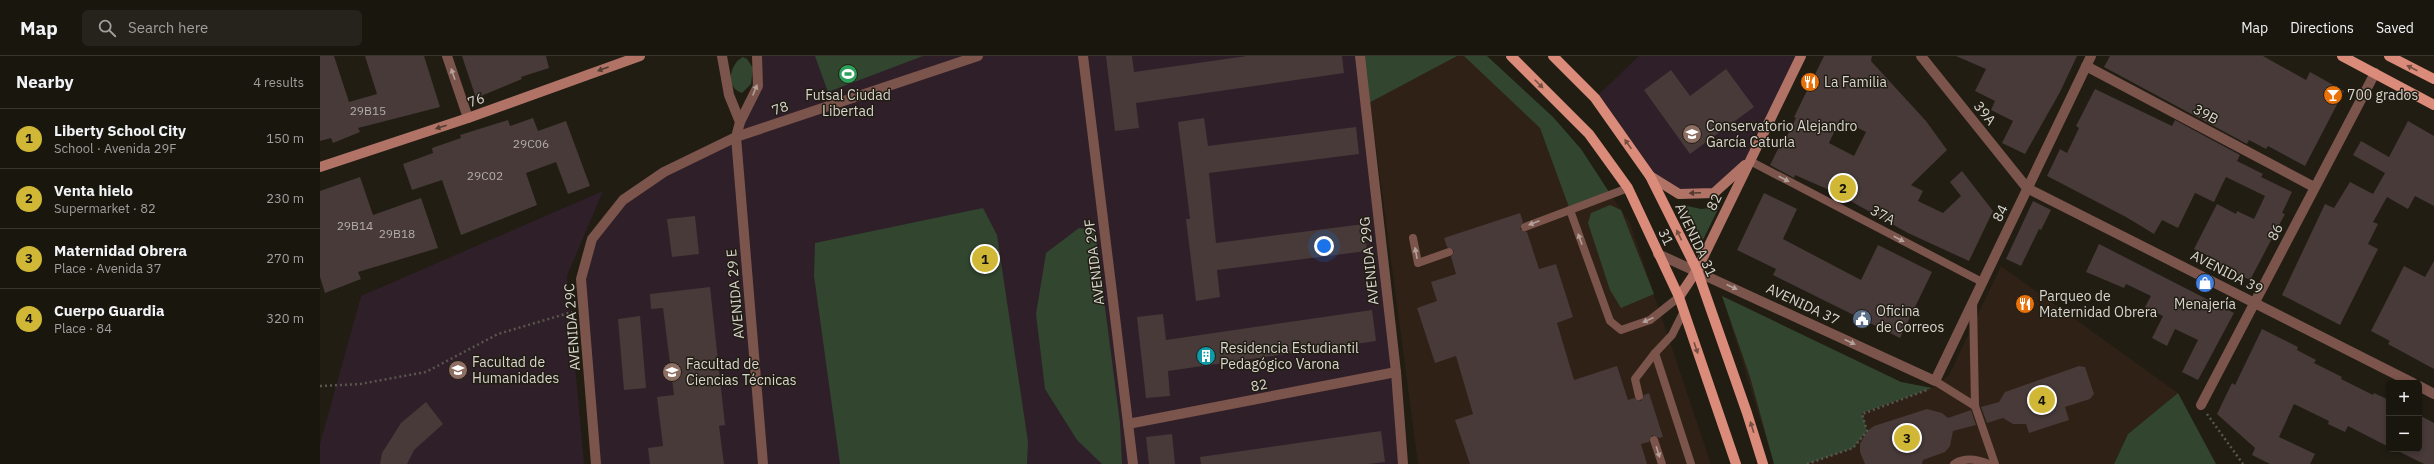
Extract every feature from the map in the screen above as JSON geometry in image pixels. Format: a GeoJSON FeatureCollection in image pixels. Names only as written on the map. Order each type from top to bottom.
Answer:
{"type":"FeatureCollection","features":[{"type":"Feature","properties":{"kind":"main road"},"geometry":{"type":"LineString","coordinates":[[1511,56],[1589,134],[1628,188]]}},
{"type":"Feature","properties":{"kind":"main road","name":"AVENIDA 31"},"geometry":{"type":"LineString","coordinates":[[1553,56],[1595,98],[1650,176],[1697,270],[1747,412],[1763,464]]}},
{"type":"Feature","properties":{"kind":"main road"},"geometry":{"type":"LineString","coordinates":[[2342,56],[2434,105]]}},
{"type":"Feature","properties":{"kind":"main road"},"geometry":{"type":"LineString","coordinates":[[2390,56],[2434,79]]}},
{"type":"Feature","properties":{"kind":"main road","name":"31"},"geometry":{"type":"LineString","coordinates":[[1628,188],[1679,297]]}},
{"type":"Feature","properties":{"kind":"main road"},"geometry":{"type":"LineString","coordinates":[[1679,297],[1736,464]]}},
{"type":"Feature","properties":{"kind":"street"},"geometry":{"type":"LineString","coordinates":[[447,56],[468,118]]}},
{"type":"Feature","properties":{"kind":"street","name":"76"},"geometry":{"type":"LineString","coordinates":[[320,167],[468,118],[640,56]]}},
{"type":"Feature","properties":{"kind":"street"},"geometry":{"type":"LineString","coordinates":[[722,56],[729,95],[740,122]]}},
{"type":"Feature","properties":{"kind":"street","name":"AVENIDA 29 E"},"geometry":{"type":"LineString","coordinates":[[757,56],[758,86],[740,122],[736,137],[763,464]]}},
{"type":"Feature","properties":{"kind":"street","name":"78"},"geometry":{"type":"LineString","coordinates":[[623,200],[664,172],[736,137],[978,56]]}},
{"type":"Feature","properties":{"kind":"street","name":"AVENIDA 29F"},"geometry":{"type":"LineString","coordinates":[[1083,56],[1133,464]]}},
{"type":"Feature","properties":{"kind":"street","name":"AVENIDA 29G"},"geometry":{"type":"LineString","coordinates":[[1360,56],[1396,372],[1402,464]]}},
{"type":"Feature","properties":{"kind":"street","name":"82"},"geometry":{"type":"LineString","coordinates":[[1679,297],[1697,270],[1801,56]]}},
{"type":"Feature","properties":{"kind":"street","name":"39A"},"geometry":{"type":"LineString","coordinates":[[1921,56],[2027,188]]}},
{"type":"Feature","properties":{"kind":"street","name":"84"},"geometry":{"type":"LineString","coordinates":[[1935,381],[2091,56]]}},
{"type":"Feature","properties":{"kind":"street","name":"39B"},"geometry":{"type":"LineString","coordinates":[[2086,66],[2314,187]]}},
{"type":"Feature","properties":{"kind":"street","name":"86"},"geometry":{"type":"LineString","coordinates":[[2201,405],[2375,73]]}},
{"type":"Feature","properties":{"kind":"street","name":"82"},"geometry":{"type":"LineString","coordinates":[[1650,176],[1679,194],[1714,193],[1750,161]]}},
{"type":"Feature","properties":{"kind":"street","name":"AVENIDA 39"},"geometry":{"type":"LineString","coordinates":[[2027,188],[2407,380]]}},
{"type":"Feature","properties":{"kind":"street","name":"AVENIDA 29C"},"geometry":{"type":"LineString","coordinates":[[596,464],[582,279],[592,239],[623,200]]}},
{"type":"Feature","properties":{"kind":"street","name":"AVENIDA 37"},"geometry":{"type":"LineString","coordinates":[[1658,254],[1697,270],[1935,381]]}},
{"type":"Feature","properties":{"kind":"street","name":"82"},"geometry":{"type":"LineString","coordinates":[[1128,424],[1396,372]]}},
{"type":"Feature","properties":{"kind":"street"},"geometry":{"type":"LineString","coordinates":[[2422,388],[2434,394]]}},
{"type":"Feature","properties":{"kind":"lane","name":"37A"},"geometry":{"type":"LineString","coordinates":[[1750,161],[1982,282]]}},
{"type":"Feature","properties":{"kind":"lane"},"geometry":{"type":"LineString","coordinates":[[1525,227],[1628,188]]}},
{"type":"Feature","properties":{"kind":"lane"},"geometry":{"type":"LineString","coordinates":[[1570,210],[1610,321],[1621,330],[1650,320],[1679,297]]}},
{"type":"Feature","properties":{"kind":"lane"},"geometry":{"type":"LineString","coordinates":[[1413,238],[1418,263],[1449,252]]}},
{"type":"Feature","properties":{"kind":"lane"},"geometry":{"type":"LineString","coordinates":[[1973,302],[1975,406],[1995,464]]}},
{"type":"Feature","properties":{"kind":"lane"},"geometry":{"type":"LineString","coordinates":[[1639,396],[1635,379],[1655,353],[1672,335],[1684,311]]}},
{"type":"Feature","properties":{"kind":"lane"},"geometry":{"type":"LineString","coordinates":[[1655,353],[1691,464]]}},
{"type":"Feature","properties":{"kind":"lane"},"geometry":{"type":"LineString","coordinates":[[1935,381],[1975,406]]}},
{"type":"Feature","properties":{"kind":"lane"},"geometry":{"type":"LineString","coordinates":[[1654,440],[1662,464]]}},
{"type":"Feature","properties":{"kind":"lane"},"geometry":{"type":"LineString","coordinates":[[1954,464],[1968,459],[1979,460],[1989,464]]}},
{"type":"Feature","properties":{"kind":"path"},"geometry":{"type":"LineString","coordinates":[[320,386],[360,384],[426,372],[498,334],[584,308]]}},
{"type":"Feature","properties":{"kind":"path"},"geometry":{"type":"LineString","coordinates":[[1807,464],[1854,448],[1867,430],[1862,414],[1932,388],[1935,381]]}},
{"type":"Feature","properties":{"kind":"path"},"geometry":{"type":"LineString","coordinates":[[2201,405],[2243,464]]}},
{"type":"Feature","properties":{"kind":"shaded area"},"geometry":{"type":"Polygon","coordinates":[[[757,56],[1360,56],[1403,464],[596,464],[581,279],[592,239],[623,200],[736,137],[758,86],[757,56]]]}},
{"type":"Feature","properties":{"kind":"shaded area"},"geometry":{"type":"Polygon","coordinates":[[[1364,56],[1487,56],[1611,195],[1630,223],[1711,464],[1418,464],[1364,56]]]}},
{"type":"Feature","properties":{"kind":"shaded area","name":"Conservatorio Alejandro García Caturla"},"geometry":{"type":"Polygon","coordinates":[[[1639,56],[1801,56],[1750,161],[1714,193],[1679,194],[1650,176],[1595,98],[1639,56]]]}},
{"type":"Feature","properties":{"kind":"shaded area","name":"Facultad de Humanidades"},"geometry":{"type":"Polygon","coordinates":[[[603,191],[567,276],[584,464],[320,464],[320,444],[361,296],[603,191]]]}},
{"type":"Feature","properties":{"kind":"shaded area"},"geometry":{"type":"Polygon","coordinates":[[[2001,266],[2178,393],[2128,434],[2114,464],[1774,464],[1722,296],[1901,382],[1932,388],[1949,375],[2001,266]]]}},
{"type":"Feature","properties":{"kind":"green space","name":"Futsal Ciudad Libertad"},"geometry":{"type":"Polygon","coordinates":[[[815,56],[923,56],[828,92],[815,56]]]}},
{"type":"Feature","properties":{"kind":"green space"},"geometry":{"type":"Polygon","coordinates":[[[1360,56],[1457,56],[1365,105],[1360,56]]]}},
{"type":"Feature","properties":{"kind":"green space"},"geometry":{"type":"Polygon","coordinates":[[[1464,56],[1487,56],[1553,117],[1581,149],[1611,195],[1570,210],[1540,128],[1464,56]]]}},
{"type":"Feature","properties":{"kind":"green space"},"geometry":{"type":"Polygon","coordinates":[[[743,57],[747,59],[753,68],[751,84],[742,93],[733,86],[731,76],[732,70],[738,60],[743,57]]]}},
{"type":"Feature","properties":{"kind":"green space"},"geometry":{"type":"Polygon","coordinates":[[[1610,205],[1621,210],[1654,294],[1621,308],[1610,290],[1588,223],[1591,213],[1610,205]]]}},
{"type":"Feature","properties":{"kind":"green space"},"geometry":{"type":"Polygon","coordinates":[[[1683,205],[1701,209],[1719,207],[1703,240],[1683,205]]]}},
{"type":"Feature","properties":{"kind":"green space"},"geometry":{"type":"Polygon","coordinates":[[[983,208],[997,235],[1028,442],[1027,464],[840,464],[814,276],[815,243],[983,208]]]}},
{"type":"Feature","properties":{"kind":"green space"},"geometry":{"type":"Polygon","coordinates":[[[1079,228],[1095,230],[1120,423],[1122,464],[1102,464],[1077,440],[1045,389],[1036,314],[1046,253],[1079,228]]]}},
{"type":"Feature","properties":{"kind":"green space"},"geometry":{"type":"Polygon","coordinates":[[[1722,296],[1901,382],[1932,388],[1862,413],[1867,431],[1853,448],[1807,464],[1774,464],[1750,377],[1722,296]]]}},
{"type":"Feature","properties":{"kind":"green space"},"geometry":{"type":"Polygon","coordinates":[[[2178,393],[2216,464],[2114,464],[2128,434],[2178,393]]]}},
{"type":"Feature","properties":{"kind":"building"},"geometry":{"type":"Polygon","coordinates":[[[320,56],[334,56],[349,102],[377,94],[365,56],[424,56],[440,107],[358,128],[360,132],[333,143],[331,138],[320,141],[320,56]]]}},
{"type":"Feature","properties":{"kind":"building"},"geometry":{"type":"Polygon","coordinates":[[[462,56],[546,56],[549,68],[521,77],[522,79],[476,98],[462,56]]]}},
{"type":"Feature","properties":{"kind":"building"},"geometry":{"type":"Polygon","coordinates":[[[1106,56],[1132,56],[1134,72],[1247,56],[1342,56],[1344,73],[1136,103],[1139,128],[1115,131],[1106,56]]]}},
{"type":"Feature","properties":{"kind":"building"},"geometry":{"type":"Polygon","coordinates":[[[1824,56],[1872,56],[1871,61],[1926,121],[1947,150],[1911,185],[1923,191],[1918,201],[1943,213],[1961,196],[1950,182],[1962,171],[1993,211],[1969,261],[1908,233],[1836,193],[1795,175],[1794,178],[1770,165],[1783,139],[1785,140],[1796,118],[1794,117],[1824,56]],[[1840,119],[1829,143],[1854,156],[1866,132],[1840,119]]]}},
{"type":"Feature","properties":{"kind":"building"},"geometry":{"type":"Polygon","coordinates":[[[1956,56],[2077,56],[2060,92],[2025,154],[2002,143],[2013,121],[1991,110],[1995,101],[1975,91],[1986,69],[1956,56]]]}},
{"type":"Feature","properties":{"kind":"building"},"geometry":{"type":"Polygon","coordinates":[[[2110,56],[2263,56],[2306,80],[2310,72],[2344,91],[2305,166],[2268,146],[2266,149],[2249,140],[2247,144],[2104,67],[2110,56]]]}},
{"type":"Feature","properties":{"kind":"building"},"geometry":{"type":"Polygon","coordinates":[[[1726,69],[1754,107],[1690,154],[1644,90],[1671,70],[1690,96],[1726,69]]]}},
{"type":"Feature","properties":{"kind":"building"},"geometry":{"type":"Polygon","coordinates":[[[2095,89],[2172,126],[2175,120],[2240,155],[2237,161],[2263,174],[2261,177],[2292,192],[2282,213],[2285,214],[2250,280],[2211,262],[2213,258],[2194,249],[2217,204],[2236,214],[2237,211],[2254,219],[2265,196],[2226,177],[2214,202],[2195,193],[2178,228],[2162,220],[2154,234],[2126,217],[2047,176],[2060,149],[2067,153],[2079,128],[2076,126],[2095,89]]]}},
{"type":"Feature","properties":{"kind":"building"},"geometry":{"type":"Polygon","coordinates":[[[533,118],[538,131],[566,121],[590,186],[568,194],[556,162],[526,173],[537,205],[461,235],[442,180],[412,190],[403,164],[433,153],[432,148],[461,138],[460,135],[508,120],[510,126],[533,118]]]}},
{"type":"Feature","properties":{"kind":"building"},"geometry":{"type":"Polygon","coordinates":[[[1204,118],[1208,146],[1356,127],[1359,154],[1209,173],[1216,243],[1364,224],[1367,251],[1217,270],[1220,297],[1196,301],[1186,219],[1190,219],[1178,122],[1204,118]]]}},
{"type":"Feature","properties":{"kind":"building"},"geometry":{"type":"Polygon","coordinates":[[[2408,121],[2434,136],[2434,206],[2415,196],[2408,209],[2387,197],[2373,222],[2378,224],[2368,244],[2378,249],[2340,325],[2282,295],[2325,204],[2334,208],[2350,182],[2373,194],[2385,173],[2353,155],[2361,141],[2389,157],[2408,121]]]}},
{"type":"Feature","properties":{"kind":"building"},"geometry":{"type":"Polygon","coordinates":[[[360,177],[373,215],[421,198],[438,248],[358,272],[361,279],[325,293],[320,277],[320,191],[360,177]]]}},
{"type":"Feature","properties":{"kind":"building"},"geometry":{"type":"Polygon","coordinates":[[[1764,193],[1797,209],[1783,239],[1861,280],[1878,245],[1932,272],[1900,338],[1773,275],[1776,269],[1737,250],[1764,193]]]}},
{"type":"Feature","properties":{"kind":"building"},"geometry":{"type":"Polygon","coordinates":[[[2033,201],[2051,210],[2041,230],[2039,229],[2021,266],[2006,259],[2033,201]]]}},
{"type":"Feature","properties":{"kind":"building"},"geometry":{"type":"Polygon","coordinates":[[[1520,213],[1523,222],[1520,229],[1527,232],[1539,269],[1556,264],[1573,317],[1557,323],[1574,380],[1617,366],[1628,400],[1634,398],[1641,401],[1644,395],[1649,393],[1663,437],[1659,438],[1652,435],[1649,442],[1641,444],[1647,464],[1470,464],[1455,420],[1473,414],[1456,356],[1435,363],[1417,308],[1437,301],[1431,282],[1456,274],[1451,257],[1454,251],[1447,247],[1444,238],[1520,213]]]}},
{"type":"Feature","properties":{"kind":"building"},"geometry":{"type":"Polygon","coordinates":[[[695,216],[699,254],[672,257],[667,219],[695,216]]]}},
{"type":"Feature","properties":{"kind":"building"},"geometry":{"type":"Polygon","coordinates":[[[2099,244],[2234,313],[2198,380],[2182,372],[2198,340],[2175,329],[2167,346],[2152,338],[2163,316],[2145,307],[2151,296],[2126,284],[2124,288],[2086,272],[2099,244]]]}},
{"type":"Feature","properties":{"kind":"building"},"geometry":{"type":"Polygon","coordinates":[[[2434,261],[2434,369],[2388,344],[2390,341],[2371,331],[2404,266],[2425,277],[2434,261]]]}},
{"type":"Feature","properties":{"kind":"building"},"geometry":{"type":"Polygon","coordinates":[[[710,287],[725,425],[719,426],[724,464],[650,464],[648,448],[663,446],[657,397],[674,395],[663,308],[651,309],[650,294],[710,287]]]}},
{"type":"Feature","properties":{"kind":"building","name":"Residencia Estudiantil Pedagógico Varona"},"geometry":{"type":"Polygon","coordinates":[[[1372,310],[1376,341],[1168,371],[1170,396],[1146,398],[1137,317],[1163,314],[1166,340],[1372,310]]]}},
{"type":"Feature","properties":{"kind":"building"},"geometry":{"type":"Polygon","coordinates":[[[640,316],[646,388],[624,390],[618,319],[640,316]]]}},
{"type":"Feature","properties":{"kind":"building"},"geometry":{"type":"Polygon","coordinates":[[[2262,329],[2298,347],[2297,350],[2316,360],[2314,363],[2342,377],[2341,379],[2373,395],[2374,393],[2386,399],[2386,445],[2348,426],[2345,432],[2328,424],[2329,421],[2294,404],[2279,437],[2315,454],[2310,464],[2270,464],[2252,455],[2255,448],[2217,414],[2232,383],[2235,385],[2262,329]]]}},
{"type":"Feature","properties":{"kind":"building"},"geometry":{"type":"Polygon","coordinates":[[[2079,366],[2085,367],[2094,394],[2090,399],[2065,407],[2069,420],[2029,433],[2026,424],[2013,424],[2003,418],[1987,423],[1981,407],[1999,402],[2005,392],[2079,366]]]}},
{"type":"Feature","properties":{"kind":"building"},"geometry":{"type":"Polygon","coordinates":[[[426,402],[443,424],[414,450],[407,464],[380,464],[382,453],[401,423],[426,402]]]}},
{"type":"Feature","properties":{"kind":"building"},"geometry":{"type":"Polygon","coordinates":[[[1927,409],[1942,413],[1948,418],[1971,410],[1976,425],[1953,431],[1950,446],[1945,452],[1923,460],[1922,464],[1865,464],[1860,452],[1860,444],[1867,431],[1874,426],[1927,409]]]}},
{"type":"Feature","properties":{"kind":"building"},"geometry":{"type":"Polygon","coordinates":[[[2422,417],[2434,423],[2434,464],[2424,464],[2400,452],[2422,452],[2422,417]]]}},
{"type":"Feature","properties":{"kind":"building"},"geometry":{"type":"Polygon","coordinates":[[[1381,431],[1385,462],[1368,464],[1201,464],[1200,457],[1381,431]]]}},
{"type":"Feature","properties":{"kind":"building"},"geometry":{"type":"Polygon","coordinates":[[[1172,434],[1175,464],[1149,464],[1146,437],[1172,434]]]}},
{"type":"Feature","properties":{"kind":"place","name":"Futsal Ciudad Libertad"},"geometry":{"type":"Point","coordinates":[848,74]}},
{"type":"Feature","properties":{"kind":"place","name":"La Familia"},"geometry":{"type":"Point","coordinates":[1810,82]}},
{"type":"Feature","properties":{"kind":"place","name":"700 grados"},"geometry":{"type":"Point","coordinates":[2333,95]}},
{"type":"Feature","properties":{"kind":"place","name":"Conservatorio Alejandro García Caturla"},"geometry":{"type":"Point","coordinates":[1692,134]}},
{"type":"Feature","properties":{"kind":"place","name":"Venta hielo"},"geometry":{"type":"Point","coordinates":[1843,188]}},
{"type":"Feature","properties":{"kind":"place","name":"Liberty School City"},"geometry":{"type":"Point","coordinates":[985,259]}},
{"type":"Feature","properties":{"kind":"place","name":"Menajería"},"geometry":{"type":"Point","coordinates":[2205,283]}},
{"type":"Feature","properties":{"kind":"place","name":"Parqueo de Maternidad Obrera"},"geometry":{"type":"Point","coordinates":[2025,304]}},
{"type":"Feature","properties":{"kind":"place","name":"Oficina de Correos"},"geometry":{"type":"Point","coordinates":[1862,319]}},
{"type":"Feature","properties":{"kind":"place","name":"Residencia Estudiantil Pedagógico Varona"},"geometry":{"type":"Point","coordinates":[1206,356]}},
{"type":"Feature","properties":{"kind":"place","name":"Facultad de Humanidades"},"geometry":{"type":"Point","coordinates":[458,370]}},
{"type":"Feature","properties":{"kind":"place","name":"Facultad de Ciencias Técnicas"},"geometry":{"type":"Point","coordinates":[672,372]}},
{"type":"Feature","properties":{"kind":"place","name":"Cuerpo Guardia"},"geometry":{"type":"Point","coordinates":[2042,400]}},
{"type":"Feature","properties":{"kind":"place","name":"Maternidad Obrera"},"geometry":{"type":"Point","coordinates":[1907,438]}}]}
